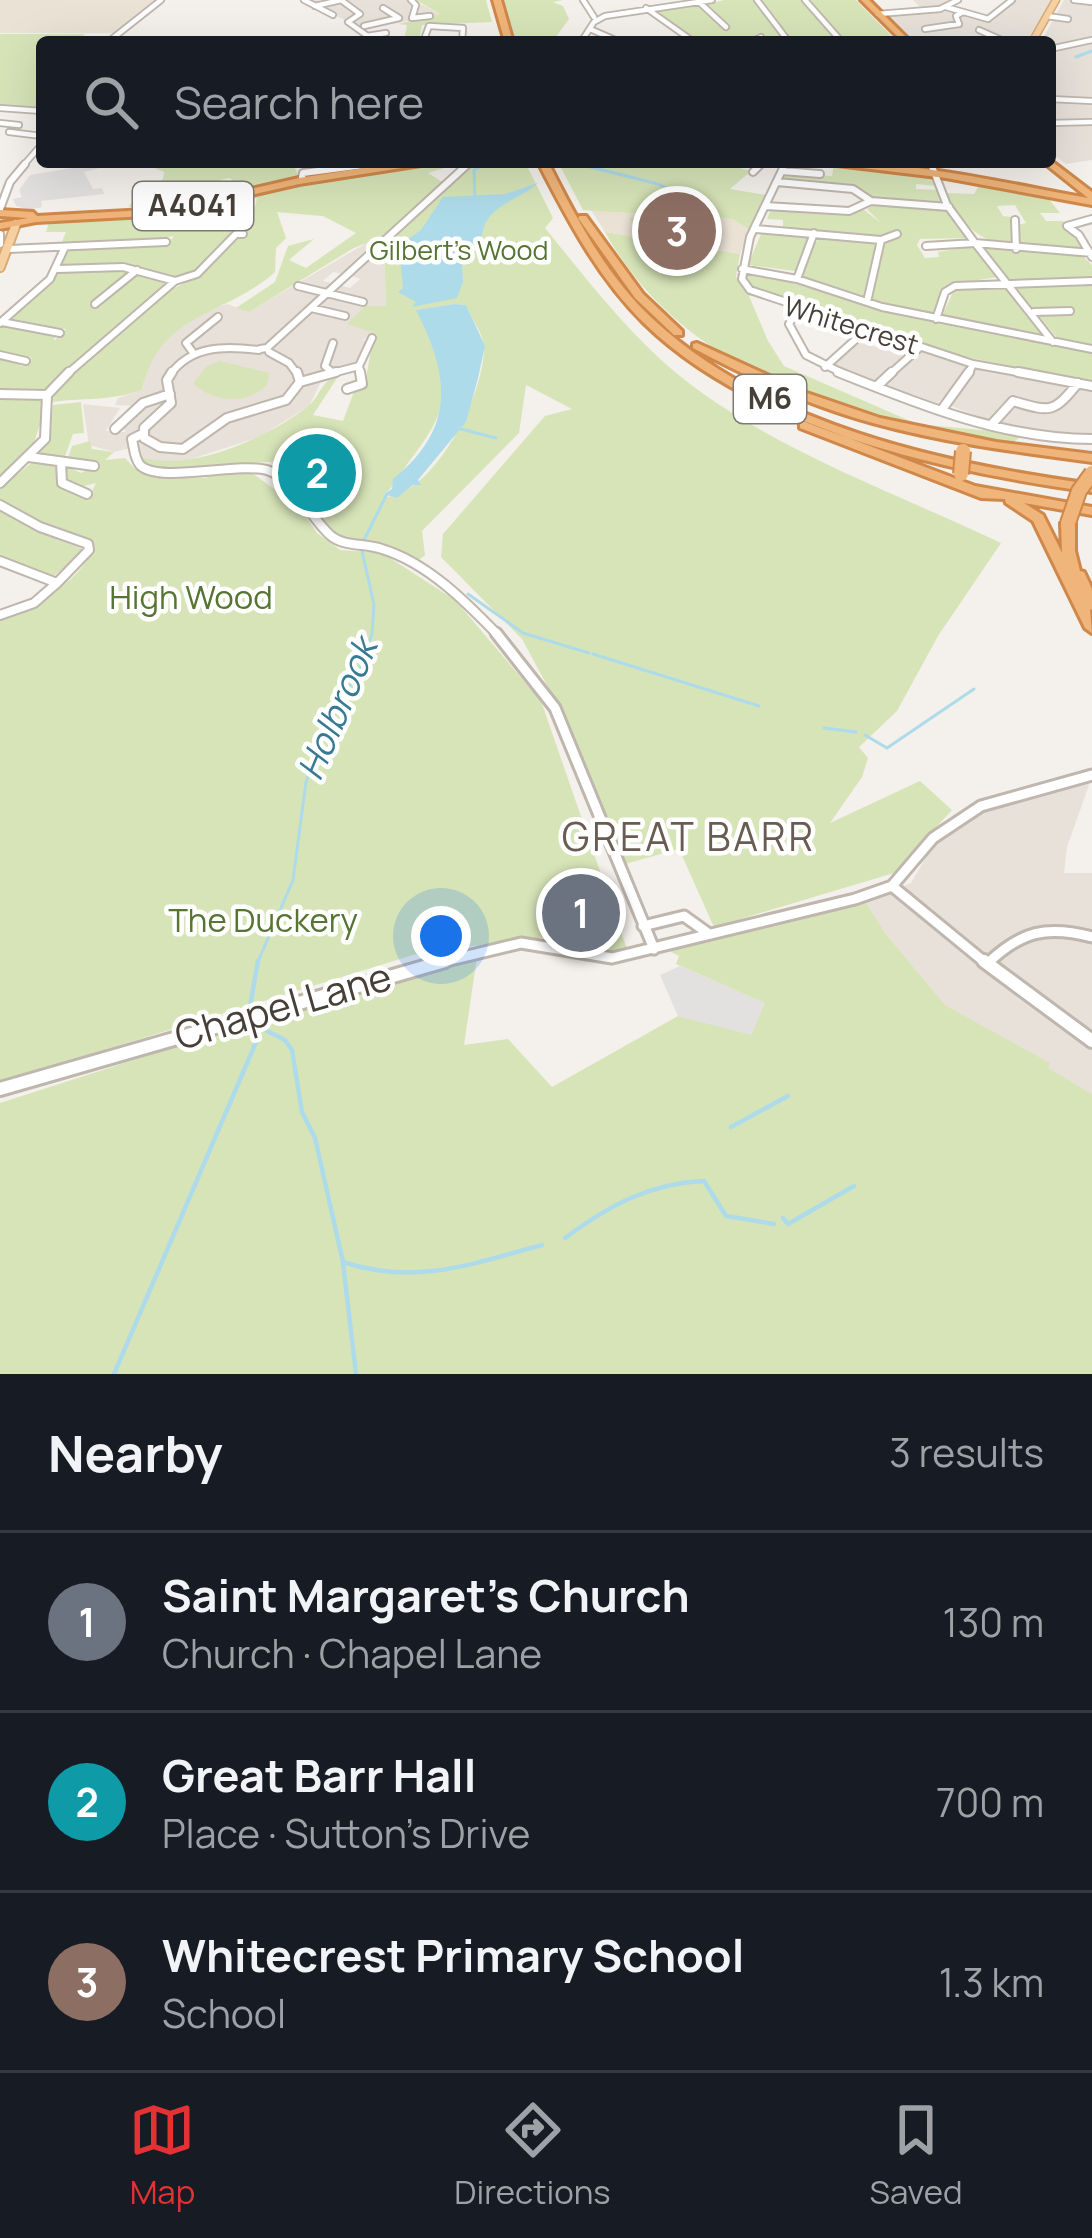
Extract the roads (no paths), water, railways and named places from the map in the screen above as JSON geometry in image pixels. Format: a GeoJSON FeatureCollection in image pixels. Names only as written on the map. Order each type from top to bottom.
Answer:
{"type":"FeatureCollection","features":[{"type":"Feature","properties":{"kind":"highway"},"geometry":{"type":"LineString","coordinates":[[494,0],[499,36]]}},
{"type":"Feature","properties":{"kind":"highway"},"geometry":{"type":"LineString","coordinates":[[494,0],[507,36]]}},
{"type":"Feature","properties":{"kind":"highway"},"geometry":{"type":"LineString","coordinates":[[863,0],[898,36]]}},
{"type":"Feature","properties":{"kind":"highway"},"geometry":{"type":"LineString","coordinates":[[863,0],[898,36]]}},
{"type":"Feature","properties":{"kind":"highway"},"geometry":{"type":"LineString","coordinates":[[1056,164],[1079,177],[1091,202]]}},
{"type":"Feature","properties":{"kind":"highway","name":"A4041"},"geometry":{"type":"LineString","coordinates":[[163,210],[302,177],[363,168]]}},
{"type":"Feature","properties":{"kind":"highway","name":"A4041"},"geometry":{"type":"LineString","coordinates":[[5,217],[163,210],[380,168]]}},
{"type":"Feature","properties":{"kind":"highway","name":"M6"},"geometry":{"type":"LineString","coordinates":[[546,168],[604,272],[707,370],[799,423],[986,495]]}},
{"type":"Feature","properties":{"kind":"highway","name":"M6"},"geometry":{"type":"LineString","coordinates":[[557,168],[582,218],[620,272],[679,341],[764,389],[856,428],[975,461],[1092,479]]}},
{"type":"Feature","properties":{"kind":"highway"},"geometry":{"type":"LineString","coordinates":[[932,168],[1091,202]]}},
{"type":"Feature","properties":{"kind":"highway"},"geometry":{"type":"LineString","coordinates":[[1064,170],[1091,202]]}},
{"type":"Feature","properties":{"kind":"highway"},"geometry":{"type":"LineString","coordinates":[[1049,195],[1091,202]]}},
{"type":"Feature","properties":{"kind":"highway","name":"A4041"},"geometry":{"type":"LineString","coordinates":[[5,217],[117,214]]}},
{"type":"Feature","properties":{"kind":"highway","name":"M6"},"geometry":{"type":"LineString","coordinates":[[679,341],[796,395],[925,434],[991,444]]}},
{"type":"Feature","properties":{"kind":"highway"},"geometry":{"type":"LineString","coordinates":[[962,465],[991,444],[1092,456]]}},
{"type":"Feature","properties":{"kind":"highway"},"geometry":{"type":"LineString","coordinates":[[1019,449],[1092,479],[1071,524],[1072,569],[1092,616]]}},
{"type":"Feature","properties":{"kind":"highway"},"geometry":{"type":"LineString","coordinates":[[962,465],[986,495],[1092,511]]}},
{"type":"Feature","properties":{"kind":"highway"},"geometry":{"type":"LineString","coordinates":[[962,465],[985,487],[1037,497],[1092,498]]}},
{"type":"Feature","properties":{"kind":"highway"},"geometry":{"type":"LineString","coordinates":[[1011,500],[1038,518],[1092,628]]}},
{"type":"Feature","properties":{"kind":"highway"},"geometry":{"type":"LineString","coordinates":[[1071,524],[1073,555],[1092,605]]}},
{"type":"Feature","properties":{"kind":"main road"},"geometry":{"type":"LineString","coordinates":[[1035,36],[1056,0]]}},
{"type":"Feature","properties":{"kind":"main road"},"geometry":{"type":"LineString","coordinates":[[2,263],[5,217]]}},
{"type":"Feature","properties":{"kind":"street"},"geometry":{"type":"LineString","coordinates":[[116,36],[161,0]]}},
{"type":"Feature","properties":{"kind":"street"},"geometry":{"type":"LineString","coordinates":[[304,0],[332,14]]}},
{"type":"Feature","properties":{"kind":"street"},"geometry":{"type":"LineString","coordinates":[[315,6],[341,0],[360,14]]}},
{"type":"Feature","properties":{"kind":"street"},"geometry":{"type":"LineString","coordinates":[[410,16],[416,4],[411,0]]}},
{"type":"Feature","properties":{"kind":"street"},"geometry":{"type":"LineString","coordinates":[[583,0],[594,22],[649,6],[704,1],[726,27]]}},
{"type":"Feature","properties":{"kind":"street"},"geometry":{"type":"LineString","coordinates":[[757,0],[784,36]]}},
{"type":"Feature","properties":{"kind":"street"},"geometry":{"type":"LineString","coordinates":[[805,0],[837,36]]}},
{"type":"Feature","properties":{"kind":"street"},"geometry":{"type":"LineString","coordinates":[[909,0],[920,10]]}},
{"type":"Feature","properties":{"kind":"street"},"geometry":{"type":"LineString","coordinates":[[878,14],[946,7],[958,0]]}},
{"type":"Feature","properties":{"kind":"street"},"geometry":{"type":"LineString","coordinates":[[946,7],[989,20],[1012,0]]}},
{"type":"Feature","properties":{"kind":"street"},"geometry":{"type":"LineString","coordinates":[[1077,9],[1079,0],[1092,2]]}},
{"type":"Feature","properties":{"kind":"street"},"geometry":{"type":"LineString","coordinates":[[383,33],[367,36],[347,22],[386,6]]}},
{"type":"Feature","properties":{"kind":"street"},"geometry":{"type":"LineString","coordinates":[[386,6],[410,16],[430,16]]}},
{"type":"Feature","properties":{"kind":"street"},"geometry":{"type":"LineString","coordinates":[[366,25],[399,18],[386,6]]}},
{"type":"Feature","properties":{"kind":"street"},"geometry":{"type":"LineString","coordinates":[[649,6],[684,36]]}},
{"type":"Feature","properties":{"kind":"street"},"geometry":{"type":"LineString","coordinates":[[925,29],[959,23],[956,16],[961,13]]}},
{"type":"Feature","properties":{"kind":"street"},"geometry":{"type":"LineString","coordinates":[[1047,16],[1068,19]]}},
{"type":"Feature","properties":{"kind":"street"},"geometry":{"type":"LineString","coordinates":[[927,19],[936,27]]}},
{"type":"Feature","properties":{"kind":"street"},"geometry":{"type":"LineString","coordinates":[[426,36],[428,26],[463,28],[462,36]]}},
{"type":"Feature","properties":{"kind":"street"},"geometry":{"type":"LineString","coordinates":[[979,30],[992,36]]}},
{"type":"Feature","properties":{"kind":"street"},"geometry":{"type":"LineString","coordinates":[[1056,48],[1092,40]]}},
{"type":"Feature","properties":{"kind":"street"},"geometry":{"type":"LineString","coordinates":[[1056,100],[1092,103],[1087,112],[1091,122],[1056,123]]}},
{"type":"Feature","properties":{"kind":"street"},"geometry":{"type":"LineString","coordinates":[[0,108],[36,112]]}},
{"type":"Feature","properties":{"kind":"street"},"geometry":{"type":"LineString","coordinates":[[14,110],[0,122],[36,138]]}},
{"type":"Feature","properties":{"kind":"street"},"geometry":{"type":"LineString","coordinates":[[5,217],[11,180],[36,148]]}},
{"type":"Feature","properties":{"kind":"street"},"geometry":{"type":"LineString","coordinates":[[302,177],[302,173],[342,168]]}},
{"type":"Feature","properties":{"kind":"street"},"geometry":{"type":"LineString","coordinates":[[265,350],[463,168]]}},
{"type":"Feature","properties":{"kind":"street"},"geometry":{"type":"LineString","coordinates":[[754,172],[758,168]]}},
{"type":"Feature","properties":{"kind":"street"},"geometry":{"type":"LineString","coordinates":[[784,168],[742,269],[796,279],[936,319],[1092,349]]}},
{"type":"Feature","properties":{"kind":"street"},"geometry":{"type":"LineString","coordinates":[[932,168],[950,207],[975,243],[1053,342]]}},
{"type":"Feature","properties":{"kind":"street"},"geometry":{"type":"LineString","coordinates":[[782,172],[820,174]]}},
{"type":"Feature","properties":{"kind":"street"},"geometry":{"type":"LineString","coordinates":[[777,182],[853,189],[872,201],[950,207]]}},
{"type":"Feature","properties":{"kind":"street"},"geometry":{"type":"LineString","coordinates":[[766,206],[849,212],[872,201]]}},
{"type":"Feature","properties":{"kind":"street"},"geometry":{"type":"LineString","coordinates":[[1091,202],[1078,224],[1068,228],[1079,235],[1091,255]]}},
{"type":"Feature","properties":{"kind":"street"},"geometry":{"type":"LineString","coordinates":[[163,210],[166,218],[246,203]]}},
{"type":"Feature","properties":{"kind":"street"},"geometry":{"type":"LineString","coordinates":[[1016,249],[1017,222]]}},
{"type":"Feature","properties":{"kind":"street"},"geometry":{"type":"LineString","coordinates":[[756,229],[881,240],[897,234]]}},
{"type":"Feature","properties":{"kind":"street"},"geometry":{"type":"LineString","coordinates":[[796,279],[814,233]]}},
{"type":"Feature","properties":{"kind":"street"},"geometry":{"type":"LineString","coordinates":[[0,394],[47,395],[176,281],[196,274],[236,234],[243,234]]}},
{"type":"Feature","properties":{"kind":"street"},"geometry":{"type":"LineString","coordinates":[[867,302],[881,240]]}},
{"type":"Feature","properties":{"kind":"street"},"geometry":{"type":"LineString","coordinates":[[5,246],[164,241]]}},
{"type":"Feature","properties":{"kind":"street"},"geometry":{"type":"LineString","coordinates":[[930,248],[975,243],[1091,255]]}},
{"type":"Feature","properties":{"kind":"street"},"geometry":{"type":"LineString","coordinates":[[1,322],[58,269],[65,247]]}},
{"type":"Feature","properties":{"kind":"street"},"geometry":{"type":"LineString","coordinates":[[58,269],[137,270],[176,281]]}},
{"type":"Feature","properties":{"kind":"street","name":"Whitecrest"},"geometry":{"type":"LineString","coordinates":[[742,269],[742,280],[758,296],[798,310],[974,364],[1092,386]]}},
{"type":"Feature","properties":{"kind":"street"},"geometry":{"type":"LineString","coordinates":[[95,304],[137,270]]}},
{"type":"Feature","properties":{"kind":"street"},"geometry":{"type":"LineString","coordinates":[[936,319],[949,288],[1092,281]]}},
{"type":"Feature","properties":{"kind":"street"},"geometry":{"type":"LineString","coordinates":[[298,286],[363,302]]}},
{"type":"Feature","properties":{"kind":"street"},"geometry":{"type":"LineString","coordinates":[[311,308],[335,309],[345,316]]}},
{"type":"Feature","properties":{"kind":"street"},"geometry":{"type":"LineString","coordinates":[[798,310],[789,324],[793,338],[805,356],[825,367],[992,424],[1049,437],[1092,439]]}},
{"type":"Feature","properties":{"kind":"street"},"geometry":{"type":"LineString","coordinates":[[1033,312],[1070,311]]}},
{"type":"Feature","properties":{"kind":"street"},"geometry":{"type":"LineString","coordinates":[[194,354],[186,344],[218,320]]}},
{"type":"Feature","properties":{"kind":"street"},"geometry":{"type":"LineString","coordinates":[[1,322],[60,333]]}},
{"type":"Feature","properties":{"kind":"street"},"geometry":{"type":"LineString","coordinates":[[825,367],[865,331]]}},
{"type":"Feature","properties":{"kind":"street"},"geometry":{"type":"LineString","coordinates":[[349,393],[363,381],[358,366],[368,340]]}},
{"type":"Feature","properties":{"kind":"street"},"geometry":{"type":"LineString","coordinates":[[300,382],[290,363],[265,350],[230,346],[194,354],[170,371],[171,403],[132,439],[132,448],[146,470],[160,473],[224,467],[263,469],[278,475],[334,540],[386,549],[457,593],[518,656],[555,708],[654,949]]}},
{"type":"Feature","properties":{"kind":"street"},"geometry":{"type":"LineString","coordinates":[[330,346],[325,366],[333,374]]}},
{"type":"Feature","properties":{"kind":"street"},"geometry":{"type":"LineString","coordinates":[[876,387],[919,348]]}},
{"type":"Feature","properties":{"kind":"street"},"geometry":{"type":"LineString","coordinates":[[0,355],[26,361]]}},
{"type":"Feature","properties":{"kind":"street"},"geometry":{"type":"LineString","coordinates":[[943,408],[962,388],[974,364]]}},
{"type":"Feature","properties":{"kind":"street"},"geometry":{"type":"LineString","coordinates":[[142,434],[165,447],[190,447],[226,419],[279,405],[300,382],[358,366]]}},
{"type":"Feature","properties":{"kind":"street"},"geometry":{"type":"LineString","coordinates":[[992,424],[1013,401],[1046,410],[1059,407],[1078,382]]}},
{"type":"Feature","properties":{"kind":"street"},"geometry":{"type":"LineString","coordinates":[[116,430],[124,416],[148,400],[170,394]]}},
{"type":"Feature","properties":{"kind":"street"},"geometry":{"type":"LineString","coordinates":[[1,480],[47,434],[47,395]]}},
{"type":"Feature","properties":{"kind":"street"},"geometry":{"type":"LineString","coordinates":[[29,457],[86,468]]}},
{"type":"Feature","properties":{"kind":"street"},"geometry":{"type":"LineString","coordinates":[[62,462],[62,483],[83,491]]}},
{"type":"Feature","properties":{"kind":"street"},"geometry":{"type":"LineString","coordinates":[[0,505],[40,527],[88,544],[89,550],[34,603],[0,616]]}},
{"type":"Feature","properties":{"kind":"street"},"geometry":{"type":"LineString","coordinates":[[0,561],[57,583]]}},
{"type":"Feature","properties":{"kind":"street"},"geometry":{"type":"LineString","coordinates":[[1092,775],[980,806],[955,820],[895,883],[987,964],[1092,1041]]}},
{"type":"Feature","properties":{"kind":"street","name":"Chapel Lane"},"geometry":{"type":"LineString","coordinates":[[0,1089],[250,1014],[521,943],[612,958],[895,883]]}},
{"type":"Feature","properties":{"kind":"street","name":"Chapel Lane"},"geometry":{"type":"LineString","coordinates":[[643,926],[684,916],[709,934]]}},
{"type":"Feature","properties":{"kind":"street"},"geometry":{"type":"LineString","coordinates":[[987,964],[1022,931],[1046,928],[1092,937]]}},
{"type":"Feature","properties":{"kind":"water"},"geometry":{"type":"Polygon","coordinates":[[[538,183],[496,210],[482,236],[461,254],[463,282],[457,298],[412,307],[416,302],[398,292],[403,288],[399,245],[421,230],[443,197],[505,194],[538,183]]]}},
{"type":"Feature","properties":{"kind":"water"},"geometry":{"type":"Polygon","coordinates":[[[466,305],[485,346],[466,422],[418,480],[421,485],[413,485],[397,498],[384,494],[428,440],[441,400],[436,357],[416,310],[466,305]]]}},
{"type":"Feature","properties":{"kind":"waterway"},"geometry":{"type":"LineString","coordinates":[[1076,57],[1092,51]]}},
{"type":"Feature","properties":{"kind":"waterway","name":"Holbrook"},"geometry":{"type":"LineString","coordinates":[[475,199],[478,168]]}},
{"type":"Feature","properties":{"kind":"waterway"},"geometry":{"type":"LineString","coordinates":[[595,168],[658,184],[693,200]]}},
{"type":"Feature","properties":{"kind":"waterway"},"geometry":{"type":"LineString","coordinates":[[702,204],[713,208]]}},
{"type":"Feature","properties":{"kind":"waterway"},"geometry":{"type":"LineString","coordinates":[[461,429],[496,438]]}},
{"type":"Feature","properties":{"kind":"waterway","name":"Holbrook"},"geometry":{"type":"LineString","coordinates":[[258,962],[293,880],[306,782],[335,722],[334,700],[355,681],[372,634],[374,605],[361,546],[387,494]]}},
{"type":"Feature","properties":{"kind":"waterway"},"geometry":{"type":"LineString","coordinates":[[468,594],[523,633],[589,653]]}},
{"type":"Feature","properties":{"kind":"waterway"},"geometry":{"type":"LineString","coordinates":[[593,654],[759,706]]}},
{"type":"Feature","properties":{"kind":"waterway"},"geometry":{"type":"LineString","coordinates":[[865,735],[887,748],[974,689]]}},
{"type":"Feature","properties":{"kind":"waterway"},"geometry":{"type":"LineString","coordinates":[[824,728],[856,732]]}},
{"type":"Feature","properties":{"kind":"waterway","name":"Holbrook"},"geometry":{"type":"LineString","coordinates":[[249,1012],[258,962]]}},
{"type":"Feature","properties":{"kind":"waterway","name":"Holbrook"},"geometry":{"type":"LineString","coordinates":[[114,1374],[257,1040],[260,1028],[253,1021]]}},
{"type":"Feature","properties":{"kind":"waterway"},"geometry":{"type":"LineString","coordinates":[[263,1029],[285,1040],[292,1050],[302,1112],[315,1138],[343,1262],[395,1272],[443,1270],[542,1245]]}},
{"type":"Feature","properties":{"kind":"waterway"},"geometry":{"type":"LineString","coordinates":[[731,1127],[788,1096]]}},
{"type":"Feature","properties":{"kind":"waterway"},"geometry":{"type":"LineString","coordinates":[[565,1238],[630,1198],[666,1186],[704,1181],[726,1216],[774,1224]]}},
{"type":"Feature","properties":{"kind":"waterway"},"geometry":{"type":"LineString","coordinates":[[783,1218],[788,1224],[854,1186]]}},
{"type":"Feature","properties":{"kind":"waterway"},"geometry":{"type":"LineString","coordinates":[[343,1263],[356,1374]]}},
{"type":"Feature","properties":{"kind":"place","name":"Whitecrest Primary School"},"geometry":{"type":"Point","coordinates":[677,231]}},
{"type":"Feature","properties":{"kind":"place","name":"Great Barr Hall"},"geometry":{"type":"Point","coordinates":[317,473]}},
{"type":"Feature","properties":{"kind":"place","name":"Saint Margaret's Church"},"geometry":{"type":"Point","coordinates":[581,913]}},
{"type":"Feature","properties":{"kind":"district","name":"GREAT BARR"},"geometry":{"type":"Point","coordinates":[689,837]}},
{"type":"Feature","properties":{"kind":"park label","name":"Gilbert's Wood"},"geometry":{"type":"Point","coordinates":[459,251]}},
{"type":"Feature","properties":{"kind":"park label","name":"High Wood"},"geometry":{"type":"Point","coordinates":[191,597]}},
{"type":"Feature","properties":{"kind":"park label","name":"The Duckery"},"geometry":{"type":"Point","coordinates":[263,920]}}]}
